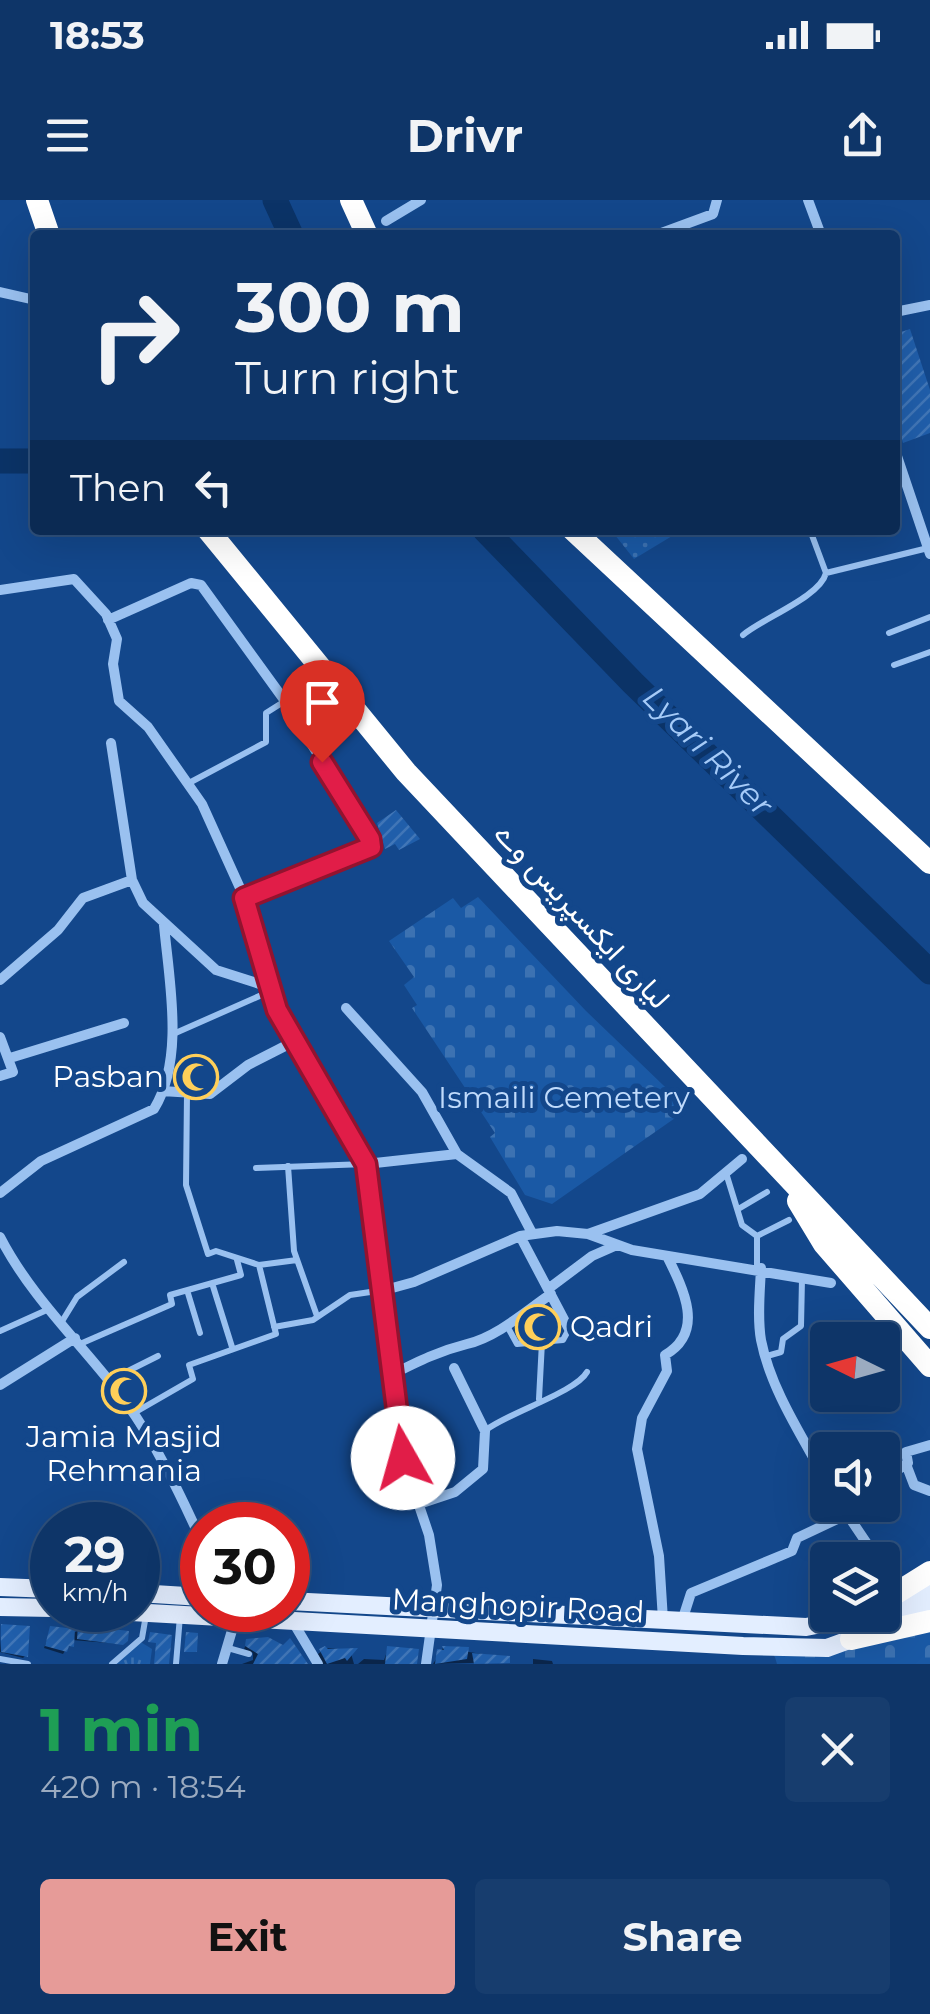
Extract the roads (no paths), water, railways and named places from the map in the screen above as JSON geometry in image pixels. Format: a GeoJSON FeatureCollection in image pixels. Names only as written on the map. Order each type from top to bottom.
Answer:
{"type":"FeatureCollection","features":[{"type":"Feature","properties":{"kind":"highway"},"geometry":{"type":"LineString","coordinates":[[37,200],[47,230]]}},
{"type":"Feature","properties":{"kind":"highway"},"geometry":{"type":"LineString","coordinates":[[350,200],[365,230]]}},
{"type":"Feature","properties":{"kind":"highway","name":"لیاری ایکسپریس وے"},"geometry":{"type":"LineString","coordinates":[[212,535],[406,772],[930,1328]]}},
{"type":"Feature","properties":{"kind":"highway"},"geometry":{"type":"LineString","coordinates":[[578,535],[930,863]]}},
{"type":"Feature","properties":{"kind":"highway"},"geometry":{"type":"LineString","coordinates":[[779,1170],[824,1244],[930,1366]]}},
{"type":"Feature","properties":{"kind":"highway"},"geometry":{"type":"LineString","coordinates":[[900,1592],[930,1572]]}},
{"type":"Feature","properties":{"kind":"highway"},"geometry":{"type":"LineString","coordinates":[[851,1639],[930,1621]]}},
{"type":"Feature","properties":{"kind":"main road"},"geometry":{"type":"LineString","coordinates":[[0,1587],[30,1588]]}},
{"type":"Feature","properties":{"kind":"main road","name":"Manghopir Road"},"geometry":{"type":"LineString","coordinates":[[900,1600],[930,1590]]}},
{"type":"Feature","properties":{"kind":"main road","name":"Manghopir Road"},"geometry":{"type":"LineString","coordinates":[[310,1602],[810,1626]]}},
{"type":"Feature","properties":{"kind":"main road"},"geometry":{"type":"LineString","coordinates":[[0,1607],[30,1608]]}},
{"type":"Feature","properties":{"kind":"main road","name":"Manghopir Road"},"geometry":{"type":"LineString","coordinates":[[310,1623],[827,1648],[930,1607]]}},
{"type":"Feature","properties":{"kind":"main road","name":"Manghopir Road"},"geometry":{"type":"LineString","coordinates":[[160,1613],[180,1614]]}},
{"type":"Feature","properties":{"kind":"street"},"geometry":{"type":"LineString","coordinates":[[386,220],[421,200]]}},
{"type":"Feature","properties":{"kind":"street"},"geometry":{"type":"LineString","coordinates":[[670,230],[713,214],[717,200]]}},
{"type":"Feature","properties":{"kind":"street"},"geometry":{"type":"LineString","coordinates":[[808,200],[818,230]]}},
{"type":"Feature","properties":{"kind":"street"},"geometry":{"type":"LineString","coordinates":[[0,292],[30,299]]}},
{"type":"Feature","properties":{"kind":"street"},"geometry":{"type":"LineString","coordinates":[[900,311],[930,305]]}},
{"type":"Feature","properties":{"kind":"street"},"geometry":{"type":"LineString","coordinates":[[900,465],[928,546]]}},
{"type":"Feature","properties":{"kind":"street"},"geometry":{"type":"LineString","coordinates":[[0,590],[74,579],[108,620],[117,639],[112,664],[118,701],[148,728],[189,783],[244,898],[277,1010],[366,1164],[385,1290],[403,1458],[430,1535],[435,1608],[426,1664]]}},
{"type":"Feature","properties":{"kind":"street"},"geometry":{"type":"LineString","coordinates":[[108,620],[196,582],[285,700],[370,839],[371,847],[244,898]]}},
{"type":"Feature","properties":{"kind":"street"},"geometry":{"type":"LineString","coordinates":[[111,743],[132,880],[142,903],[216,970],[273,989]]}},
{"type":"Feature","properties":{"kind":"street"},"geometry":{"type":"LineString","coordinates":[[0,980],[58,930],[82,898],[132,880]]}},
{"type":"Feature","properties":{"kind":"street"},"geometry":{"type":"LineString","coordinates":[[0,1193],[41,1161],[154,1109],[162,1091],[170,1035],[164,924]]}},
{"type":"Feature","properties":{"kind":"street"},"geometry":{"type":"LineString","coordinates":[[346,1008],[422,1092],[456,1154],[510,1192],[549,1292],[569,1329]]}},
{"type":"Feature","properties":{"kind":"street"},"geometry":{"type":"LineString","coordinates":[[10,1058],[124,1023]]}},
{"type":"Feature","properties":{"kind":"street"},"geometry":{"type":"LineString","coordinates":[[0,1037],[13,1072],[0,1076]]}},
{"type":"Feature","properties":{"kind":"street"},"geometry":{"type":"LineString","coordinates":[[162,1091],[210,1094],[248,1065],[293,1042]]}},
{"type":"Feature","properties":{"kind":"street"},"geometry":{"type":"LineString","coordinates":[[366,1164],[456,1154]]}},
{"type":"Feature","properties":{"kind":"street"},"geometry":{"type":"LineString","coordinates":[[385,1290],[414,1282],[526,1234],[588,1234],[700,1194],[742,1158]]}},
{"type":"Feature","properties":{"kind":"street"},"geometry":{"type":"LineString","coordinates":[[588,1234],[667,1256],[759,1268],[831,1283]]}},
{"type":"Feature","properties":{"kind":"street"},"geometry":{"type":"LineString","coordinates":[[0,1236],[22,1279],[78,1341],[133,1414],[168,1469],[183,1502]]}},
{"type":"Feature","properties":{"kind":"street"},"geometry":{"type":"LineString","coordinates":[[392,1374],[506,1325],[592,1256],[617,1245]]}},
{"type":"Feature","properties":{"kind":"street"},"geometry":{"type":"LineString","coordinates":[[667,1256],[682,1284],[689,1330],[684,1344],[666,1356],[667,1371],[642,1418],[637,1449],[673,1622]]}},
{"type":"Feature","properties":{"kind":"street"},"geometry":{"type":"LineString","coordinates":[[759,1268],[761,1339],[783,1399],[810,1450]]}},
{"type":"Feature","properties":{"kind":"street"},"geometry":{"type":"LineString","coordinates":[[0,1385],[78,1341]]}},
{"type":"Feature","properties":{"kind":"street"},"geometry":{"type":"LineString","coordinates":[[419,1504],[455,1492],[483,1469],[484,1431],[454,1368]]}},
{"type":"Feature","properties":{"kind":"street"},"geometry":{"type":"LineString","coordinates":[[930,1444],[906,1452],[914,1486],[930,1491]]}},
{"type":"Feature","properties":{"kind":"street"},"geometry":{"type":"LineString","coordinates":[[900,1468],[906,1464]]}},
{"type":"Feature","properties":{"kind":"street"},"geometry":{"type":"LineString","coordinates":[[673,1622],[691,1593],[792,1550],[797,1538],[824,1522]]}},
{"type":"Feature","properties":{"kind":"street"},"geometry":{"type":"LineString","coordinates":[[222,1664],[231,1632]]}},
{"type":"Feature","properties":{"kind":"street"},"geometry":{"type":"LineString","coordinates":[[299,1632],[318,1664]]}},
{"type":"Feature","properties":{"kind":"lane"},"geometry":{"type":"LineString","coordinates":[[812,535],[826,573]]}},
{"type":"Feature","properties":{"kind":"lane"},"geometry":{"type":"LineString","coordinates":[[743,635],[811,591],[826,573],[928,546]]}},
{"type":"Feature","properties":{"kind":"lane"},"geometry":{"type":"LineString","coordinates":[[889,633],[930,617]]}},
{"type":"Feature","properties":{"kind":"lane"},"geometry":{"type":"LineString","coordinates":[[894,665],[930,652]]}},
{"type":"Feature","properties":{"kind":"lane"},"geometry":{"type":"LineString","coordinates":[[189,783],[266,742],[266,713],[285,700]]}},
{"type":"Feature","properties":{"kind":"lane"},"geometry":{"type":"LineString","coordinates":[[170,1035],[273,989]]}},
{"type":"Feature","properties":{"kind":"lane"},"geometry":{"type":"LineString","coordinates":[[187,1092],[186,1185],[208,1254],[216,1251],[259,1265],[297,1260]]}},
{"type":"Feature","properties":{"kind":"lane"},"geometry":{"type":"LineString","coordinates":[[256,1168],[366,1164]]}},
{"type":"Feature","properties":{"kind":"lane"},"geometry":{"type":"LineString","coordinates":[[288,1166],[297,1260],[317,1316]]}},
{"type":"Feature","properties":{"kind":"lane"},"geometry":{"type":"LineString","coordinates":[[726,1173],[740,1208],[742,1225],[758,1236]]}},
{"type":"Feature","properties":{"kind":"lane"},"geometry":{"type":"LineString","coordinates":[[740,1208],[767,1192]]}},
{"type":"Feature","properties":{"kind":"lane"},"geometry":{"type":"LineString","coordinates":[[758,1236],[789,1220]]}},
{"type":"Feature","properties":{"kind":"lane"},"geometry":{"type":"LineString","coordinates":[[758,1236],[759,1268]]}},
{"type":"Feature","properties":{"kind":"lane"},"geometry":{"type":"LineString","coordinates":[[78,1341],[172,1304],[170,1295],[241,1275],[237,1260]]}},
{"type":"Feature","properties":{"kind":"lane"},"geometry":{"type":"LineString","coordinates":[[61,1323],[77,1296],[124,1262]]}},
{"type":"Feature","properties":{"kind":"lane"},"geometry":{"type":"LineString","coordinates":[[133,1414],[193,1379],[188,1364],[276,1334],[259,1265]]}},
{"type":"Feature","properties":{"kind":"lane"},"geometry":{"type":"LineString","coordinates":[[766,1356],[781,1352],[782,1339],[801,1326],[802,1279]]}},
{"type":"Feature","properties":{"kind":"lane"},"geometry":{"type":"LineString","coordinates":[[212,1283],[232,1347]]}},
{"type":"Feature","properties":{"kind":"lane"},"geometry":{"type":"LineString","coordinates":[[187,1290],[200,1333]]}},
{"type":"Feature","properties":{"kind":"lane"},"geometry":{"type":"LineString","coordinates":[[274,1327],[317,1316],[350,1294],[385,1290]]}},
{"type":"Feature","properties":{"kind":"lane"},"geometry":{"type":"LineString","coordinates":[[0,1331],[49,1310]]}},
{"type":"Feature","properties":{"kind":"lane"},"geometry":{"type":"LineString","coordinates":[[506,1325],[517,1344],[562,1340],[569,1329]]}},
{"type":"Feature","properties":{"kind":"lane"},"geometry":{"type":"LineString","coordinates":[[539,1399],[542,1342]]}},
{"type":"Feature","properties":{"kind":"lane"},"geometry":{"type":"LineString","coordinates":[[108,1380],[158,1356]]}},
{"type":"Feature","properties":{"kind":"lane"},"geometry":{"type":"LineString","coordinates":[[484,1431],[539,1399],[580,1384],[586,1372]]}},
{"type":"Feature","properties":{"kind":"lane"},"geometry":{"type":"LineString","coordinates":[[176,1664],[180,1614]]}},
{"type":"Feature","properties":{"kind":"lane"},"geometry":{"type":"LineString","coordinates":[[112,1664],[142,1638],[143,1632]]}},
{"type":"Feature","properties":{"kind":"lane"},"geometry":{"type":"LineString","coordinates":[[226,1648],[249,1654]]}},
{"type":"Feature","properties":{"kind":"lane"},"geometry":{"type":"LineString","coordinates":[[0,1659],[28,1664]]}},
{"type":"Feature","properties":{"kind":"waterway","name":"Lyari River"},"geometry":{"type":"LineString","coordinates":[[275,200],[289,230]]}},
{"type":"Feature","properties":{"kind":"waterway"},"geometry":{"type":"LineString","coordinates":[[0,461],[30,461]]}},
{"type":"Feature","properties":{"kind":"waterway","name":"Lyari River"},"geometry":{"type":"LineString","coordinates":[[490,535],[633,683],[930,972]]}},
{"type":"Feature","properties":{"kind":"place","name":"Pasban"},"geometry":{"type":"Point","coordinates":[196,1077]}},
{"type":"Feature","properties":{"kind":"place","name":"Qadri"},"geometry":{"type":"Point","coordinates":[538,1327]}},
{"type":"Feature","properties":{"kind":"place","name":"Jamia Masjid Rehmania"},"geometry":{"type":"Point","coordinates":[124,1391]}},
{"type":"Feature","properties":{"kind":"park label","name":"Ismaili Cemetery"},"geometry":{"type":"Point","coordinates":[564,1098]}}]}
